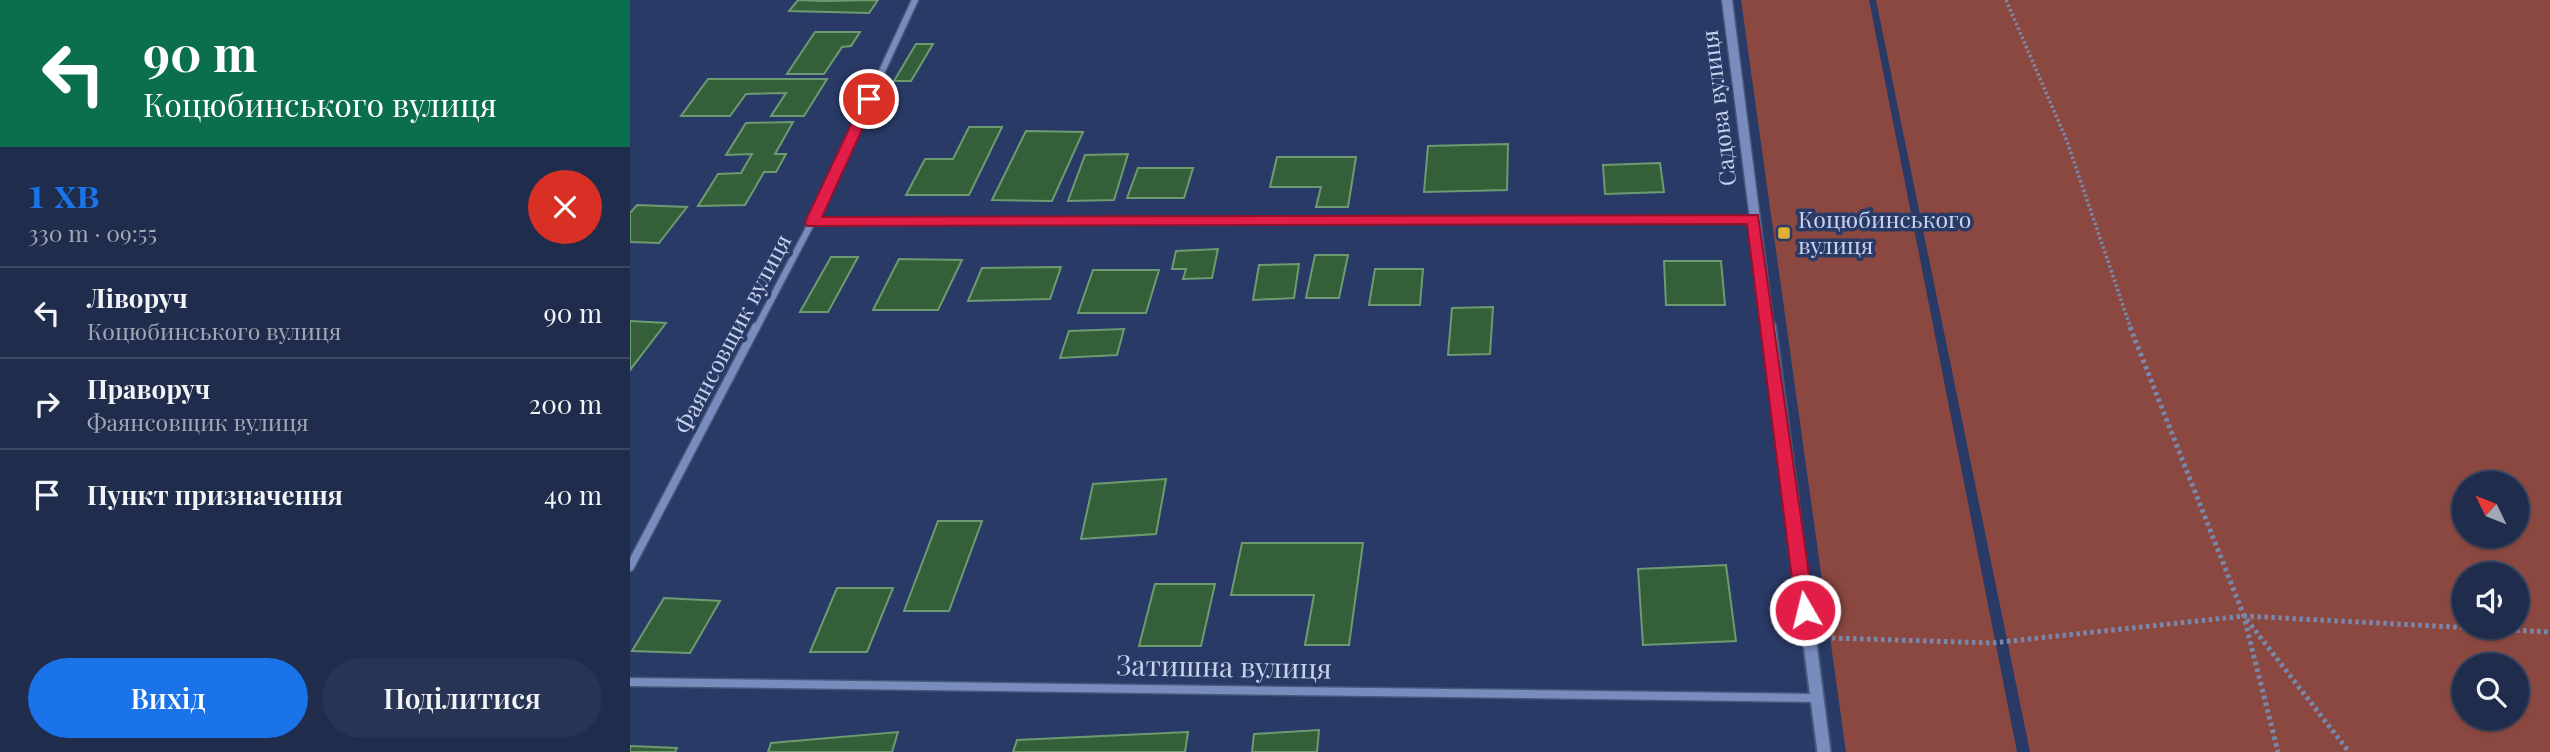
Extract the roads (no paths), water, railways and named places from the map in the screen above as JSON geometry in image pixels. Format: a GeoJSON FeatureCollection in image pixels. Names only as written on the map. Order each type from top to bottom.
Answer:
{"type":"FeatureCollection","features":[{"type":"Feature","properties":{"kind":"street","name":"Фаянсовщик вулиця"},"geometry":{"type":"LineString","coordinates":[[630,567],[812,222],[915,0]]}},
{"type":"Feature","properties":{"kind":"street","name":"Садова вулиця"},"geometry":{"type":"LineString","coordinates":[[1727,0],[1753,219],[1824,752]]}},
{"type":"Feature","properties":{"kind":"street"},"geometry":{"type":"LineString","coordinates":[[812,222],[1753,219]]}},
{"type":"Feature","properties":{"kind":"street","name":"Затишна вулиця"},"geometry":{"type":"LineString","coordinates":[[630,682],[1817,698]]}},
{"type":"Feature","properties":{"kind":"place","name":"Коцюбинського вулиця"},"geometry":{"type":"Point","coordinates":[1784,233]}}]}
